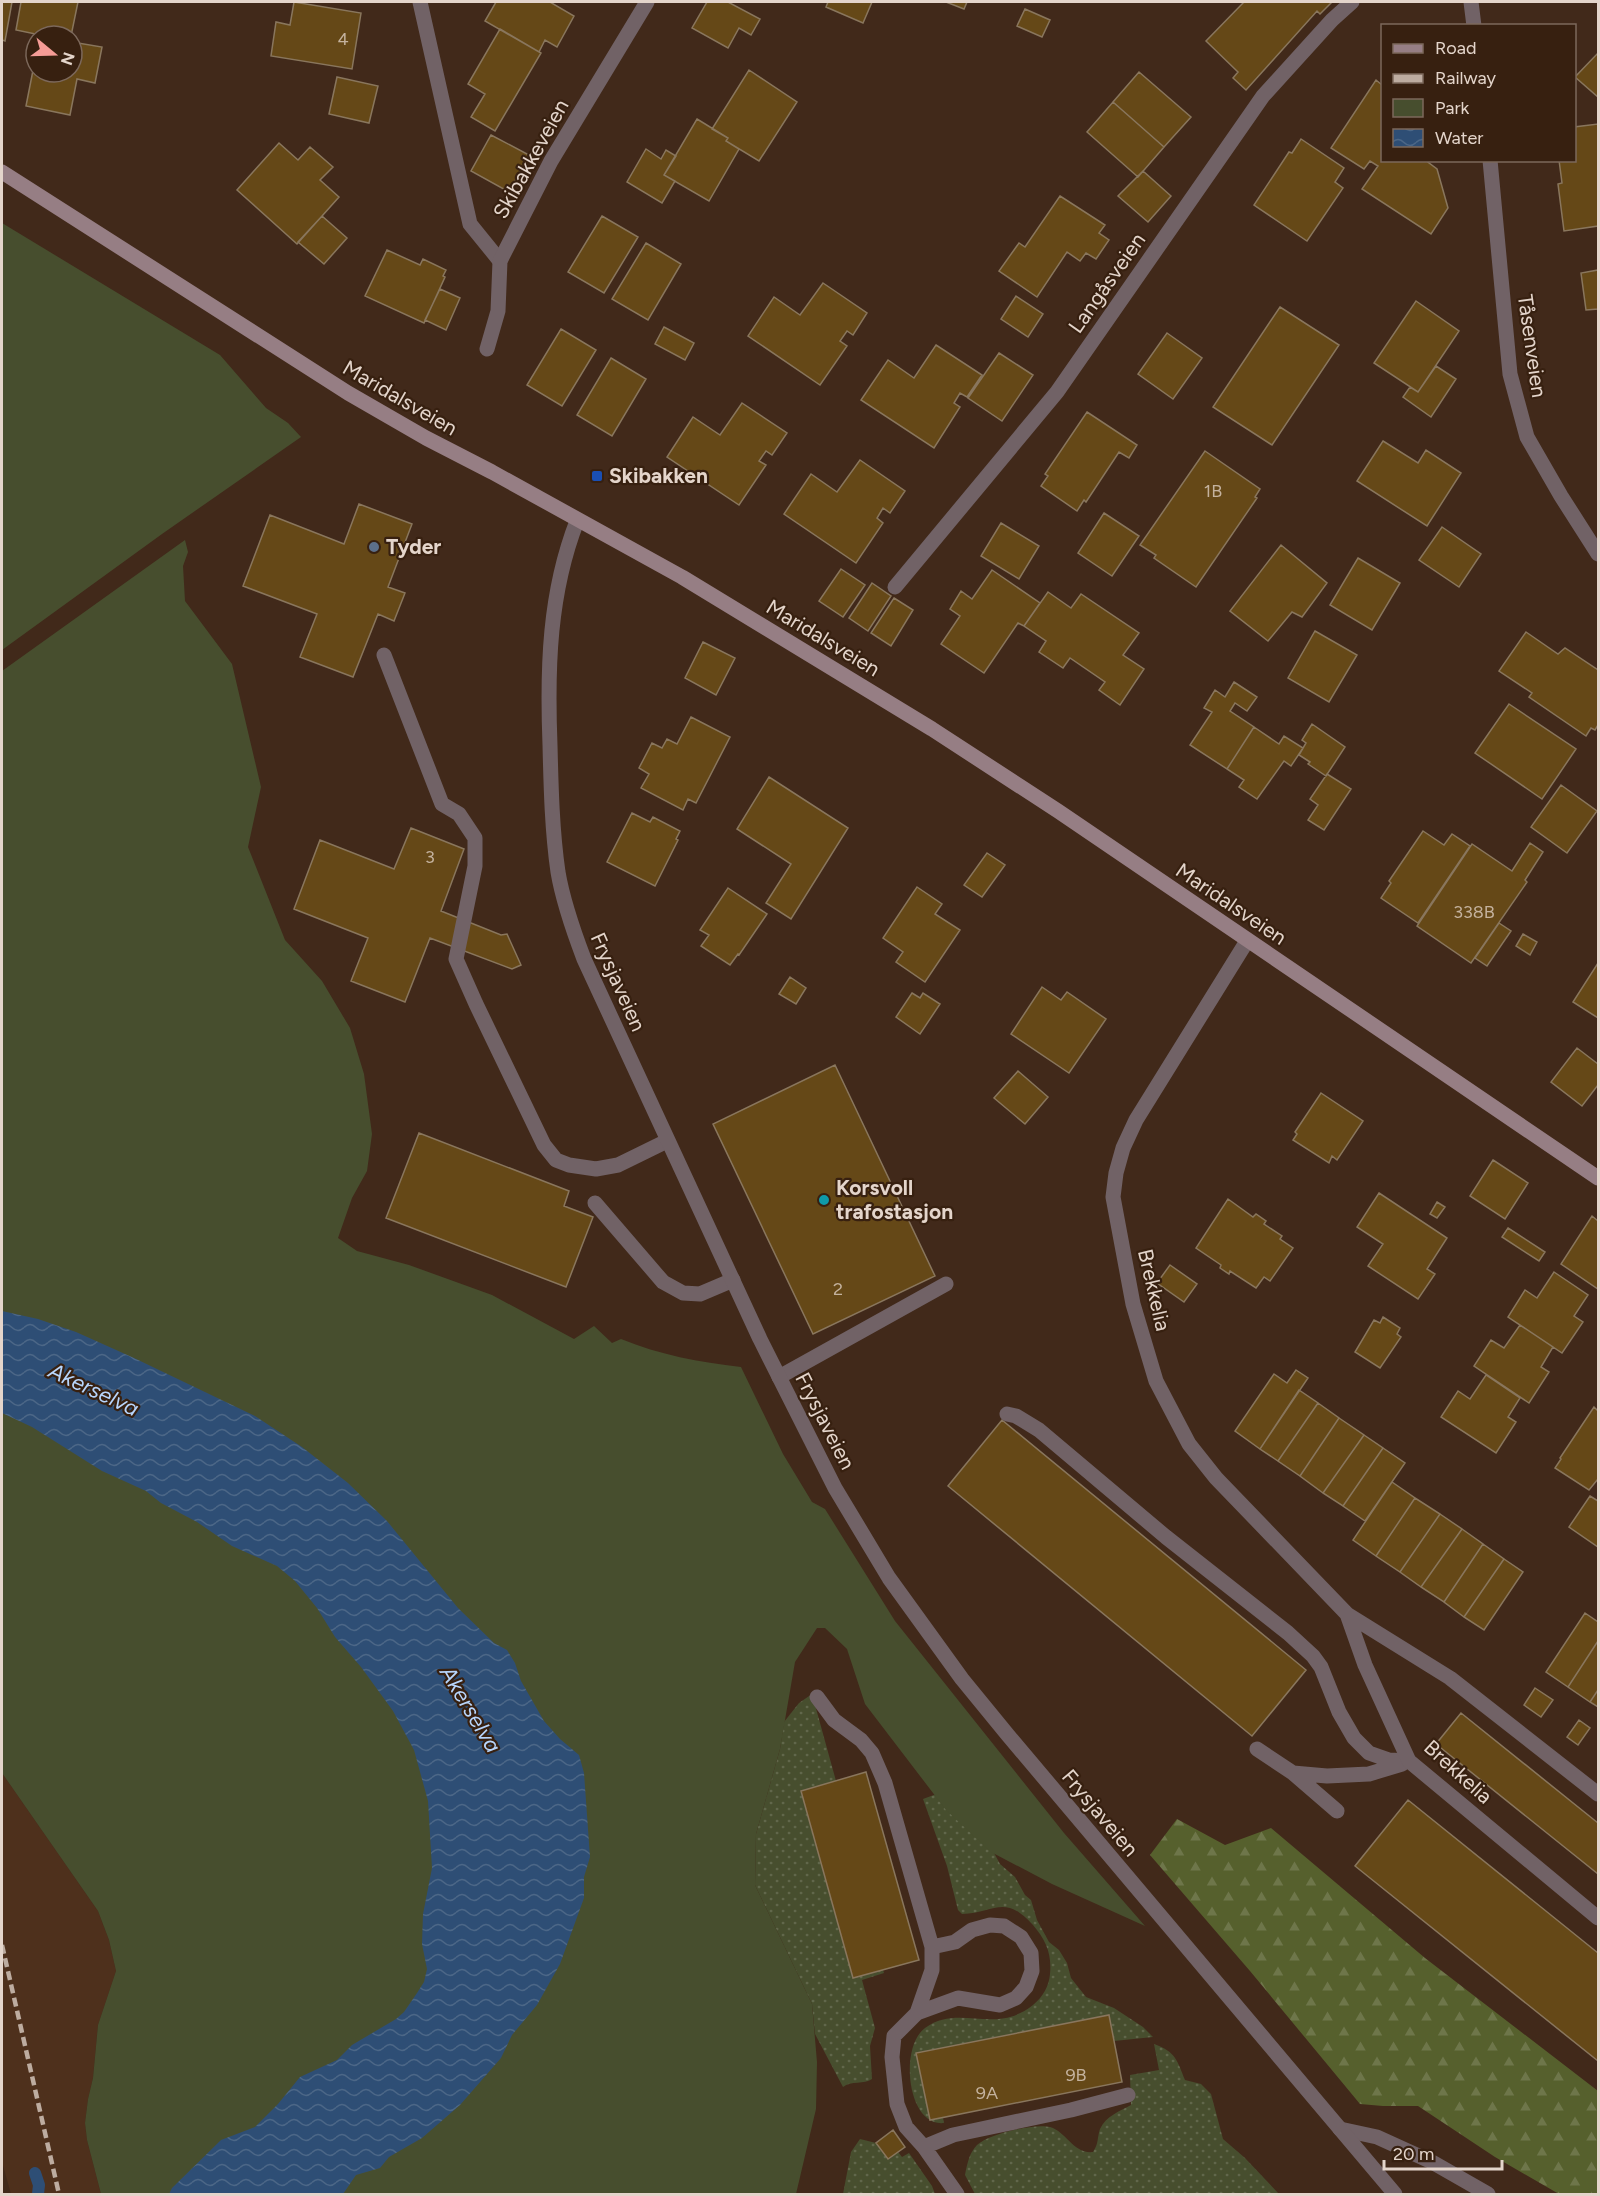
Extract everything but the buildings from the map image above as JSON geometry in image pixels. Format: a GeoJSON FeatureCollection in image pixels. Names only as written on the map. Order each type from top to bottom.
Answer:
{"type":"FeatureCollection","features":[{"type":"Feature","properties":{"kind":"main road","name":"Maridalsveien"},"geometry":{"type":"LineString","coordinates":[[2,172],[348,393],[682,577],[932,729],[1058,810],[1599,1179]]}},
{"type":"Feature","properties":{"kind":"street"},"geometry":{"type":"LineString","coordinates":[[420,2],[470,224],[500,261]]}},
{"type":"Feature","properties":{"kind":"street","name":"Skibakkeveien"},"geometry":{"type":"LineString","coordinates":[[487,349],[498,312],[500,261],[551,161],[647,2]]}},
{"type":"Feature","properties":{"kind":"street","name":"Langåsveien"},"geometry":{"type":"LineString","coordinates":[[895,587],[1057,392],[1263,96],[1332,20],[1352,2]]}},
{"type":"Feature","properties":{"kind":"street"},"geometry":{"type":"LineString","coordinates":[[1471,2],[1474,24]]}},
{"type":"Feature","properties":{"kind":"street","name":"Tåsenveien"},"geometry":{"type":"LineString","coordinates":[[1490,162],[1510,374],[1527,437],[1561,496],[1599,554]]}},
{"type":"Feature","properties":{"kind":"street","name":"Frysjaveien"},"geometry":{"type":"LineString","coordinates":[[577,521],[566,548],[556,596],[551,625],[548,678],[553,821],[558,873],[568,917],[584,959],[667,1141],[779,1377],[835,1488],[889,1578],[921,1624],[1078,1821],[1395,2194]]}},
{"type":"Feature","properties":{"kind":"street"},"geometry":{"type":"LineString","coordinates":[[384,655],[442,804],[459,814],[475,838],[475,866],[456,959],[544,1145],[556,1160],[569,1165],[596,1169],[618,1165],[667,1141]]}},
{"type":"Feature","properties":{"kind":"street","name":"Brekkelia"},"geometry":{"type":"LineString","coordinates":[[1247,941],[1136,1120],[1123,1148],[1116,1173],[1113,1197],[1133,1304],[1156,1380],[1189,1444],[1216,1478],[1347,1614],[1450,1678],[1599,1794]]}},
{"type":"Feature","properties":{"kind":"street"},"geometry":{"type":"LineString","coordinates":[[595,1203],[663,1282],[683,1293],[699,1294],[733,1280]]}},
{"type":"Feature","properties":{"kind":"street"},"geometry":{"type":"LineString","coordinates":[[779,1377],[946,1284]]}},
{"type":"Feature","properties":{"kind":"street"},"geometry":{"type":"LineString","coordinates":[[1007,1414],[1039,1430],[1174,1544],[1288,1633],[1313,1656],[1354,1738],[1369,1753],[1389,1760],[1409,1761]]}},
{"type":"Feature","properties":{"kind":"street","name":"Brekkelia"},"geometry":{"type":"LineString","coordinates":[[1347,1614],[1365,1665],[1409,1761],[1599,1918]]}},
{"type":"Feature","properties":{"kind":"street"},"geometry":{"type":"LineString","coordinates":[[817,1698],[834,1720],[861,1740],[872,1753],[885,1783],[932,1947],[932,1970],[917,2013]]}},
{"type":"Feature","properties":{"kind":"street"},"geometry":{"type":"LineString","coordinates":[[1257,1749],[1293,1773],[1337,1811]]}},
{"type":"Feature","properties":{"kind":"street"},"geometry":{"type":"LineString","coordinates":[[1293,1773],[1327,1776],[1369,1774],[1409,1761]]}},
{"type":"Feature","properties":{"kind":"street"},"geometry":{"type":"LineString","coordinates":[[932,1947],[955,1942],[972,1930],[990,1925],[1004,1926],[1021,1937],[1031,1953],[1032,1971],[1026,1988],[1016,1998],[1000,2005],[958,1998],[917,2013],[894,2036],[892,2058],[897,2104],[906,2127],[924,2147],[957,2194]]}},
{"type":"Feature","properties":{"kind":"street"},"geometry":{"type":"LineString","coordinates":[[924,2147],[953,2135],[1071,2110],[1128,2095]]}},
{"type":"Feature","properties":{"kind":"street"},"geometry":{"type":"LineString","coordinates":[[1340,2129],[1377,2137],[1432,2162],[1488,2194]]}},
{"type":"Feature","properties":{"kind":"shaded area"},"geometry":{"type":"Polygon","coordinates":[[[2,1773],[98,1911],[109,1940],[116,1971],[98,2025],[93,2078],[85,2123],[101,2194],[11,2194],[2,2162],[2,1773]]]}},
{"type":"Feature","properties":{"kind":"green space"},"geometry":{"type":"Polygon","coordinates":[[[2,223],[220,355],[266,408],[288,423],[301,437],[2,650],[2,223]]]}},
{"type":"Feature","properties":{"kind":"green space"},"geometry":{"type":"Polygon","coordinates":[[[185,540],[188,552],[183,566],[185,601],[232,664],[261,787],[248,847],[285,940],[322,981],[350,1028],[364,1074],[372,1134],[367,1171],[352,1198],[338,1238],[357,1251],[409,1265],[492,1295],[574,1339],[594,1326],[612,1343],[621,1339],[680,1357],[741,1367],[783,1454],[812,1502],[825,1509],[895,1621],[1064,1833],[1145,1926],[1052,1884],[991,1852],[946,1810],[865,1704],[847,1649],[825,1628],[817,1628],[795,1662],[780,1749],[756,1834],[755,1885],[812,2004],[817,2062],[816,2109],[796,2194],[101,2194],[85,2123],[93,2078],[98,2025],[116,1971],[109,1940],[98,1911],[2,1773],[2,671],[185,540]]]}},
{"type":"Feature","properties":{"kind":"green space"},"geometry":{"type":"Polygon","coordinates":[[[812,1694],[836,1781],[801,1791],[853,1978],[883,1970],[884,1973],[862,1980],[875,2028],[870,2046],[872,2079],[843,2087],[815,2034],[812,2004],[755,1885],[756,1834],[780,1749],[784,1722],[799,1703],[812,1694]]]}},
{"type":"Feature","properties":{"kind":"green space"},"geometry":{"type":"Polygon","coordinates":[[[958,1786],[1000,1864],[1015,1877],[1025,1895],[1031,1900],[1037,1920],[1049,1942],[1059,1950],[1067,1963],[1071,1978],[1086,1997],[1114,2008],[1143,2027],[1153,2037],[1114,2041],[1108,2015],[917,2053],[930,2119],[922,2113],[915,2100],[910,2067],[912,2051],[917,2038],[925,2028],[938,2021],[951,2018],[991,2019],[1019,2014],[1043,1995],[1050,1974],[1050,1960],[1045,1942],[1023,1915],[1006,1907],[962,1914],[958,1910],[947,1866],[923,1799],[958,1786]]]}},
{"type":"Feature","properties":{"kind":"green space"},"geometry":{"type":"Polygon","coordinates":[[[1177,1819],[1225,1845],[1271,1828],[1425,1958],[1598,2091],[1598,2194],[1559,2194],[1495,2157],[1418,2106],[1360,2104],[1150,1855],[1177,1819]]]}},
{"type":"Feature","properties":{"kind":"green space"},"geometry":{"type":"Polygon","coordinates":[[[1154,2044],[1167,2050],[1175,2058],[1185,2080],[1201,2084],[1211,2094],[1223,2139],[1245,2158],[1279,2194],[975,2194],[965,2175],[970,2155],[977,2145],[1001,2133],[1023,2128],[1050,2127],[1061,2133],[1080,2150],[1093,2152],[1103,2124],[1114,2114],[1131,2105],[1130,2075],[1159,2070],[1154,2044]]]}},
{"type":"Feature","properties":{"kind":"green space"},"geometry":{"type":"Polygon","coordinates":[[[943,2118],[944,2123],[931,2121],[943,2118]]]}},
{"type":"Feature","properties":{"kind":"green space"},"geometry":{"type":"Polygon","coordinates":[[[860,2139],[876,2143],[888,2159],[898,2152],[902,2157],[909,2153],[935,2194],[843,2194],[851,2152],[860,2139]]]}},
{"type":"Feature","properties":{"kind":"water","name":"Akerselva"},"geometry":{"type":"Polygon","coordinates":[[[2,1311],[38,1319],[76,1332],[134,1358],[255,1416],[302,1447],[348,1483],[387,1521],[458,1608],[494,1643],[507,1650],[515,1663],[521,1681],[544,1721],[579,1755],[584,1773],[590,1857],[584,1877],[584,1898],[560,1964],[537,2005],[512,2035],[501,2058],[460,2105],[422,2138],[389,2157],[380,2168],[356,2175],[343,2194],[169,2194],[172,2188],[221,2140],[255,2127],[300,2077],[337,2060],[352,2045],[396,2019],[404,2012],[424,1982],[427,1969],[422,1944],[423,1914],[432,1868],[428,1801],[414,1750],[393,1711],[361,1667],[335,1637],[317,1608],[295,1581],[277,1566],[232,1546],[197,1522],[161,1503],[146,1491],[102,1471],[32,1427],[2,1413],[2,1311]]]}},
{"type":"Feature","properties":{"kind":"waterway"},"geometry":{"type":"LineString","coordinates":[[35,2173],[39,2185],[38,2194]]}},
{"type":"Feature","properties":{"kind":"railway"},"geometry":{"type":"LineString","coordinates":[[2,1945],[59,2194]]}},
{"type":"Feature","properties":{"kind":"place","name":"Skibakken"},"geometry":{"type":"Point","coordinates":[597,476]}},
{"type":"Feature","properties":{"kind":"place","name":"Tyder"},"geometry":{"type":"Point","coordinates":[374,547]}},
{"type":"Feature","properties":{"kind":"place","name":"Korsvoll trafostasjon"},"geometry":{"type":"Point","coordinates":[824,1200]}}]}
